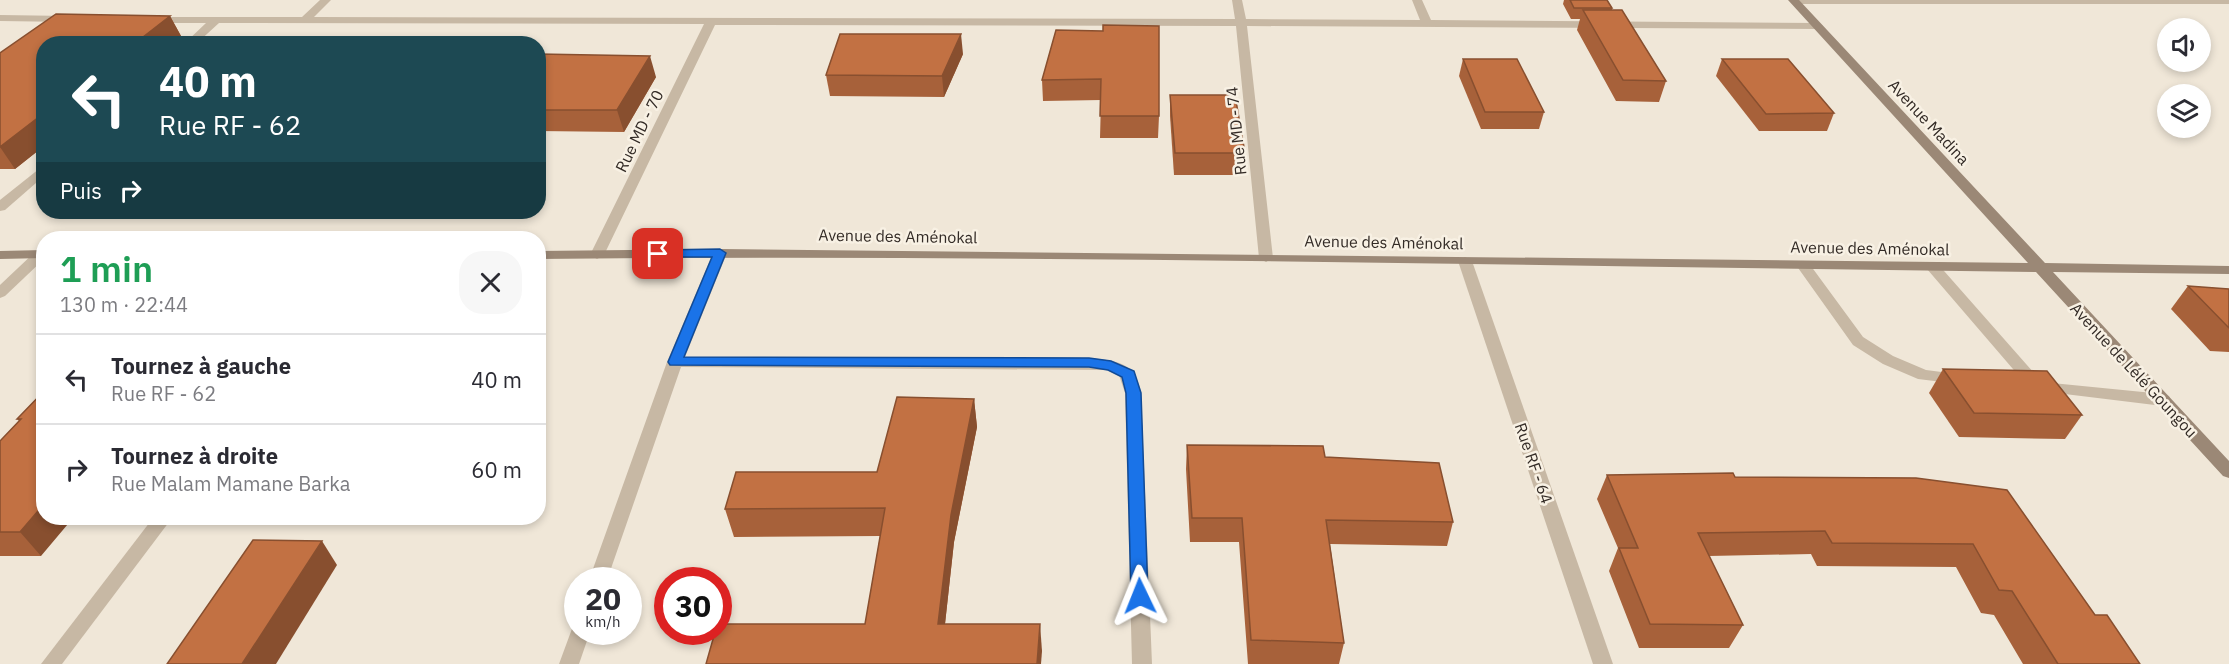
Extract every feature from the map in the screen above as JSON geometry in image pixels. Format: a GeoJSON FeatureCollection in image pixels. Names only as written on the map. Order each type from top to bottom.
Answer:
{"type":"FeatureCollection","features":[{"type":"Feature","properties":{"kind":"main road","name":"Avenue Madina"},"geometry":{"type":"LineString","coordinates":[[1794,1],[2040,267]]}},
{"type":"Feature","properties":{"kind":"main road","name":"Avenue des Aménokal"},"geometry":{"type":"LineString","coordinates":[[546,255],[720,253],[2229,270]]}},
{"type":"Feature","properties":{"kind":"main road"},"geometry":{"type":"LineString","coordinates":[[0,255],[36,254]]}},
{"type":"Feature","properties":{"kind":"main road","name":"Avenue de Lélé Goungou"},"geometry":{"type":"LineString","coordinates":[[2040,267],[2229,472]]}},
{"type":"Feature","properties":{"kind":"street"},"geometry":{"type":"LineString","coordinates":[[304,21],[326,0]]}},
{"type":"Feature","properties":{"kind":"street","name":"Rue MD - 74"},"geometry":{"type":"LineString","coordinates":[[1237,0],[1266,258]]}},
{"type":"Feature","properties":{"kind":"street"},"geometry":{"type":"LineString","coordinates":[[1417,0],[1427,22]]}},
{"type":"Feature","properties":{"kind":"street"},"geometry":{"type":"LineString","coordinates":[[1794,1],[2229,1]]}},
{"type":"Feature","properties":{"kind":"street"},"geometry":{"type":"LineString","coordinates":[[0,18],[84,19]]}},
{"type":"Feature","properties":{"kind":"street"},"geometry":{"type":"LineString","coordinates":[[143,20],[1427,22],[1818,26]]}},
{"type":"Feature","properties":{"kind":"street"},"geometry":{"type":"LineString","coordinates":[[198,36],[215,21]]}},
{"type":"Feature","properties":{"kind":"street","name":"Rue MD - 70"},"geometry":{"type":"LineString","coordinates":[[597,255],[711,22]]}},
{"type":"Feature","properties":{"kind":"street"},"geometry":{"type":"LineString","coordinates":[[0,207],[36,176]]}},
{"type":"Feature","properties":{"kind":"street"},"geometry":{"type":"LineString","coordinates":[[603,567],[675,362],[720,253]]}},
{"type":"Feature","properties":{"kind":"street"},"geometry":{"type":"LineString","coordinates":[[0,293],[36,260]]}},
{"type":"Feature","properties":{"kind":"street","name":"Rue RF - 64"},"geometry":{"type":"LineString","coordinates":[[1464,261],[1603,664]]}},
{"type":"Feature","properties":{"kind":"street"},"geometry":{"type":"LineString","coordinates":[[1803,265],[1858,341],[1888,360],[1924,375],[1970,380]]}},
{"type":"Feature","properties":{"kind":"street"},"geometry":{"type":"LineString","coordinates":[[1932,266],[2038,387]]}},
{"type":"Feature","properties":{"kind":"street"},"geometry":{"type":"LineString","coordinates":[[675,362],[1089,363],[1122,369],[1129,374],[1133,393],[1142,664]]}},
{"type":"Feature","properties":{"kind":"street"},"geometry":{"type":"LineString","coordinates":[[2015,385],[2163,400]]}},
{"type":"Feature","properties":{"kind":"street"},"geometry":{"type":"LineString","coordinates":[[51,664],[158,525]]}},
{"type":"Feature","properties":{"kind":"street"},"geometry":{"type":"LineString","coordinates":[[569,664],[576,645]]}},
{"type":"Feature","properties":{"kind":"building"},"geometry":{"type":"Polygon","coordinates":[[[1570,0],[1607,0],[1612,8],[1574,8],[1570,0]]]}},
{"type":"Feature","properties":{"kind":"building"},"geometry":{"type":"Polygon","coordinates":[[[1583,10],[1622,10],[1666,81],[1623,80],[1583,10]]]}},
{"type":"Feature","properties":{"kind":"building"},"geometry":{"type":"Polygon","coordinates":[[[56,14],[170,16],[144,36],[36,36],[36,119],[0,147],[0,53],[56,14]]]}},
{"type":"Feature","properties":{"kind":"building"},"geometry":{"type":"Polygon","coordinates":[[[1103,25],[1159,26],[1159,116],[1100,116],[1101,79],[1042,80],[1056,30],[1103,31],[1103,25]]]}},
{"type":"Feature","properties":{"kind":"building"},"geometry":{"type":"Polygon","coordinates":[[[840,34],[961,34],[942,76],[826,75],[840,34]]]}},
{"type":"Feature","properties":{"kind":"building"},"geometry":{"type":"Polygon","coordinates":[[[546,54],[650,56],[617,110],[546,110],[546,54]]]}},
{"type":"Feature","properties":{"kind":"building"},"geometry":{"type":"Polygon","coordinates":[[[1463,59],[1517,59],[1544,112],[1485,112],[1463,59]]]}},
{"type":"Feature","properties":{"kind":"building"},"geometry":{"type":"Polygon","coordinates":[[[1722,59],[1788,59],[1834,113],[1766,114],[1722,59]]]}},
{"type":"Feature","properties":{"kind":"building"},"geometry":{"type":"Polygon","coordinates":[[[1170,95],[1235,95],[1245,153],[1175,153],[1170,95]]]}},
{"type":"Feature","properties":{"kind":"building"},"geometry":{"type":"Polygon","coordinates":[[[2188,286],[2229,289],[2229,328],[2188,286]]]}},
{"type":"Feature","properties":{"kind":"building"},"geometry":{"type":"Polygon","coordinates":[[[1943,369],[2047,371],[2082,415],[1974,413],[1943,369]]]}},
{"type":"Feature","properties":{"kind":"building"},"geometry":{"type":"Polygon","coordinates":[[[897,397],[974,399],[951,515],[938,624],[1040,624],[1037,664],[706,664],[711,645],[732,645],[732,624],[865,624],[885,508],[725,509],[736,472],[877,472],[897,397]]]}},
{"type":"Feature","properties":{"kind":"building"},"geometry":{"type":"Polygon","coordinates":[[[36,399],[36,513],[20,532],[0,532],[0,441],[21,419],[17,419],[36,399]]]}},
{"type":"Feature","properties":{"kind":"building"},"geometry":{"type":"Polygon","coordinates":[[[1187,445],[1323,446],[1325,457],[1439,463],[1453,522],[1326,520],[1344,643],[1251,640],[1242,518],[1192,518],[1187,445]]]}},
{"type":"Feature","properties":{"kind":"building"},"geometry":{"type":"Polygon","coordinates":[[[1733,473],[1735,477],[1916,478],[2007,490],[2095,615],[2107,615],[2140,664],[2058,664],[2012,591],[1999,590],[1973,544],[1832,543],[1825,531],[1698,533],[1743,625],[1650,624],[1619,548],[1638,548],[1607,475],[1733,473]]]}},
{"type":"Feature","properties":{"kind":"building"},"geometry":{"type":"Polygon","coordinates":[[[253,540],[322,541],[242,664],[167,664],[253,540]]]}},
{"type":"Feature","properties":{"kind":"route"},"geometry":{"type":"LineString","coordinates":[[658,254],[720,253],[675,362],[1089,363],[1122,369],[1129,374],[1133,393],[1140,596]]}}]}
